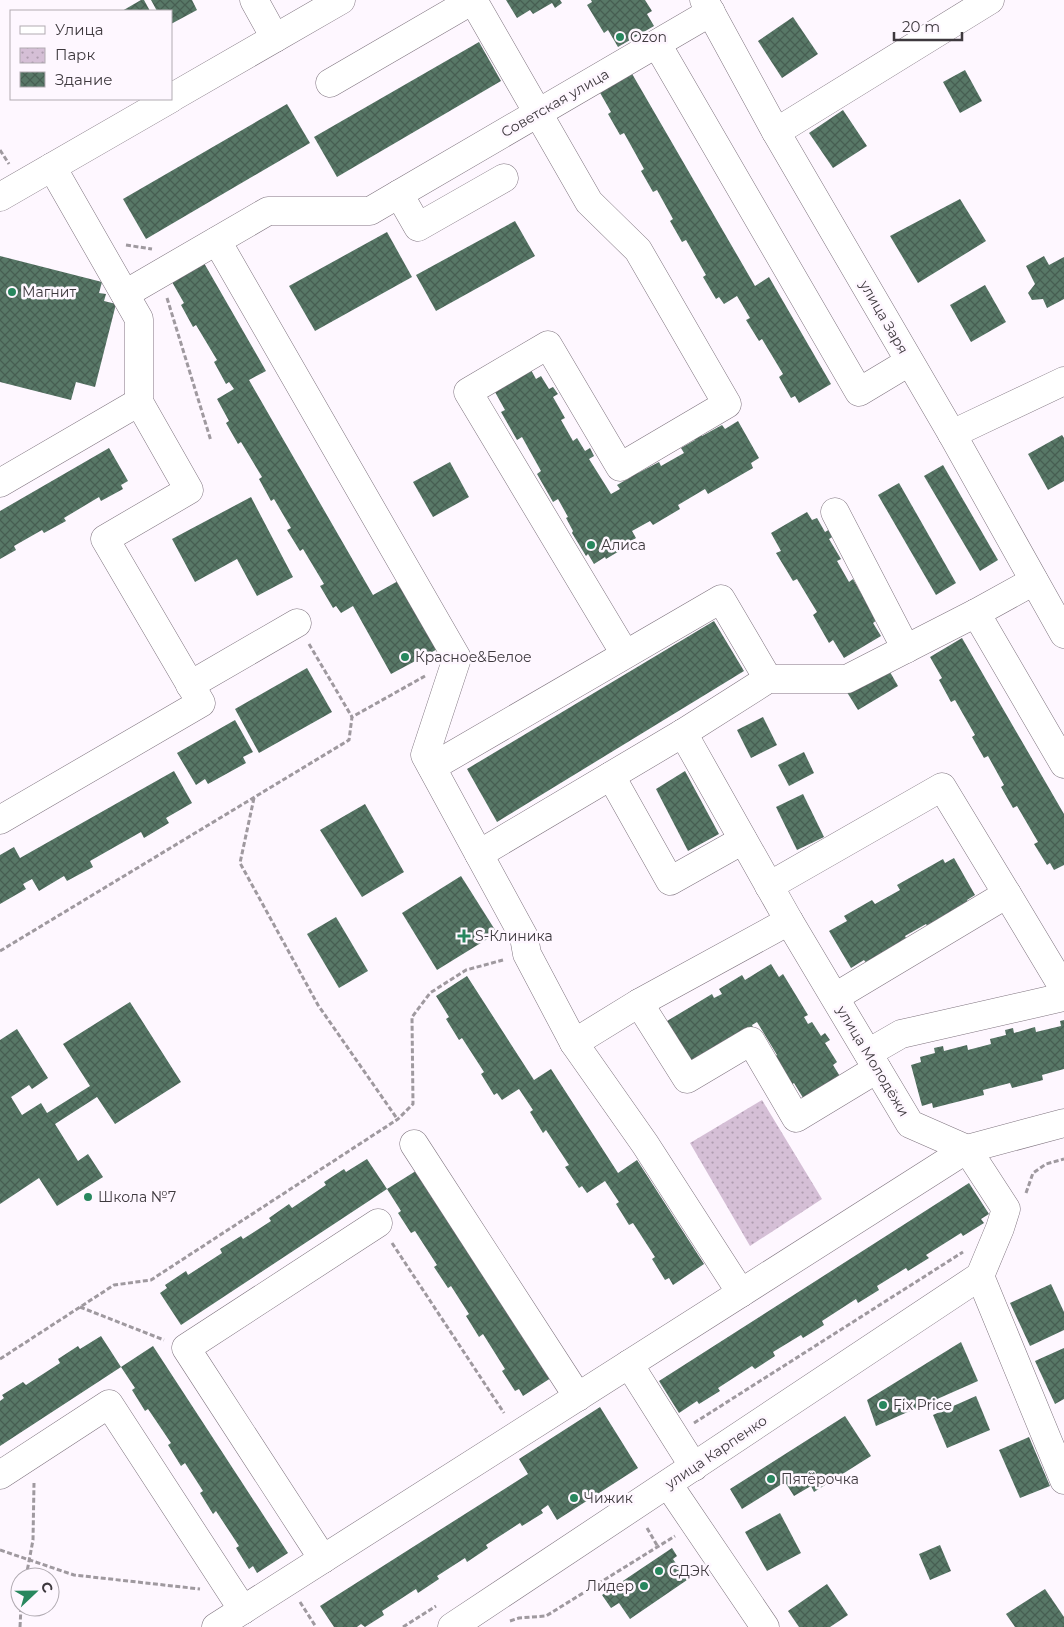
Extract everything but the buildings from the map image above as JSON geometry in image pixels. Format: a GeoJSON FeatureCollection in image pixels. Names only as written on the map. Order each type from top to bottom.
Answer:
{"type":"FeatureCollection","features":[{"type":"Feature","properties":{"kind":"street"},"geometry":{"type":"LineString","coordinates":[[254,0],[275,38]]}},
{"type":"Feature","properties":{"kind":"street"},"geometry":{"type":"LineString","coordinates":[[172,97],[341,0]]}},
{"type":"Feature","properties":{"kind":"street"},"geometry":{"type":"LineString","coordinates":[[330,83],[473,0],[589,202],[638,250],[727,404],[620,467],[548,345],[468,392],[626,654]]}},
{"type":"Feature","properties":{"kind":"street"},"geometry":{"type":"LineString","coordinates":[[776,132],[990,0]]}},
{"type":"Feature","properties":{"kind":"street","name":"Советская улица"},"geometry":{"type":"LineString","coordinates":[[125,294],[156,262],[217,241],[268,211],[370,210],[657,44],[707,6]]}},
{"type":"Feature","properties":{"kind":"street","name":"улица Заря"},"geometry":{"type":"LineString","coordinates":[[707,6],[776,132],[952,434],[1064,634]]}},
{"type":"Feature","properties":{"kind":"street"},"geometry":{"type":"LineString","coordinates":[[657,44],[859,392],[909,362]]}},
{"type":"Feature","properties":{"kind":"street"},"geometry":{"type":"LineString","coordinates":[[0,197],[167,100]]}},
{"type":"Feature","properties":{"kind":"street"},"geometry":{"type":"LineString","coordinates":[[0,820],[200,703],[105,539],[189,490],[139,402],[140,319],[52,167]]}},
{"type":"Feature","properties":{"kind":"street"},"geometry":{"type":"LineString","coordinates":[[398,194],[418,227],[504,178]]}},
{"type":"Feature","properties":{"kind":"street"},"geometry":{"type":"LineString","coordinates":[[217,241],[457,658],[425,755],[524,937],[527,954],[574,1043],[646,1144],[741,1293]]}},
{"type":"Feature","properties":{"kind":"street"},"geometry":{"type":"LineString","coordinates":[[952,434],[1064,381]]}},
{"type":"Feature","properties":{"kind":"street"},"geometry":{"type":"LineString","coordinates":[[0,482],[139,402]]}},
{"type":"Feature","properties":{"kind":"street"},"geometry":{"type":"LineString","coordinates":[[835,512],[906,649]]}},
{"type":"Feature","properties":{"kind":"street"},"geometry":{"type":"LineString","coordinates":[[479,854],[683,733],[768,679],[848,679],[1034,581]]}},
{"type":"Feature","properties":{"kind":"street"},"geometry":{"type":"LineString","coordinates":[[432,767],[721,599],[768,679]]}},
{"type":"Feature","properties":{"kind":"street"},"geometry":{"type":"LineString","coordinates":[[976,613],[1064,764]]}},
{"type":"Feature","properties":{"kind":"street"},"geometry":{"type":"LineString","coordinates":[[190,685],[297,623]]}},
{"type":"Feature","properties":{"kind":"street","name":"улица Молодёжи"},"geometry":{"type":"LineString","coordinates":[[683,733],[789,921],[910,1124],[967,1149]]}},
{"type":"Feature","properties":{"kind":"street"},"geometry":{"type":"LineString","coordinates":[[611,776],[670,881],[743,840]]}},
{"type":"Feature","properties":{"kind":"street"},"geometry":{"type":"LineString","coordinates":[[769,886],[942,787],[1064,989]]}},
{"type":"Feature","properties":{"kind":"street"},"geometry":{"type":"LineString","coordinates":[[834,997],[1007,894]]}},
{"type":"Feature","properties":{"kind":"street"},"geometry":{"type":"LineString","coordinates":[[574,1043],[639,1003],[789,921]]}},
{"type":"Feature","properties":{"kind":"street"},"geometry":{"type":"LineString","coordinates":[[639,1003],[687,1079],[751,1041],[796,1118],[873,1061],[901,1034],[1064,997]]}},
{"type":"Feature","properties":{"kind":"street"},"geometry":{"type":"LineString","coordinates":[[216,1627],[237,1601],[323,1559],[967,1149],[1064,1123]]}},
{"type":"Feature","properties":{"kind":"street"},"geometry":{"type":"LineString","coordinates":[[414,1144],[578,1397]]}},
{"type":"Feature","properties":{"kind":"street"},"geometry":{"type":"LineString","coordinates":[[967,1149],[1006,1209],[980,1276],[1064,1480]]}},
{"type":"Feature","properties":{"kind":"street"},"geometry":{"type":"LineString","coordinates":[[323,1559],[186,1348],[378,1223]]}},
{"type":"Feature","properties":{"kind":"street","name":"улица Карпенко"},"geometry":{"type":"LineString","coordinates":[[452,1627],[980,1276]]}},
{"type":"Feature","properties":{"kind":"street"},"geometry":{"type":"LineString","coordinates":[[629,1364],[694,1467]]}},
{"type":"Feature","properties":{"kind":"street"},"geometry":{"type":"LineString","coordinates":[[0,1475],[110,1404],[237,1601]]}},
{"type":"Feature","properties":{"kind":"street"},"geometry":{"type":"LineString","coordinates":[[668,1484],[765,1627]]}},
{"type":"Feature","properties":{"kind":"path"},"geometry":{"type":"LineString","coordinates":[[156,262],[211,441]]}},
{"type":"Feature","properties":{"kind":"path"},"geometry":{"type":"LineString","coordinates":[[0,951],[349,740],[352,717],[297,623]]}},
{"type":"Feature","properties":{"kind":"path"},"geometry":{"type":"LineString","coordinates":[[352,717],[457,658]]}},
{"type":"Feature","properties":{"kind":"path"},"geometry":{"type":"LineString","coordinates":[[254,797],[240,863],[318,1005],[414,1144]]}},
{"type":"Feature","properties":{"kind":"path"},"geometry":{"type":"LineString","coordinates":[[0,1359],[114,1285],[151,1280],[398,1119],[413,1104],[412,1017],[430,993],[466,970],[527,954]]}},
{"type":"Feature","properties":{"kind":"path"},"geometry":{"type":"LineString","coordinates":[[1046,1164],[1064,1159]]}},
{"type":"Feature","properties":{"kind":"path"},"geometry":{"type":"LineString","coordinates":[[378,1223],[518,1435]]}},
{"type":"Feature","properties":{"kind":"path"},"geometry":{"type":"LineString","coordinates":[[676,1439],[684,1430],[967,1249]]}},
{"type":"Feature","properties":{"kind":"path"},"geometry":{"type":"LineString","coordinates":[[80,1307],[186,1348]]}},
{"type":"Feature","properties":{"kind":"path"},"geometry":{"type":"LineString","coordinates":[[28,1567],[33,1540],[34,1453]]}},
{"type":"Feature","properties":{"kind":"path"},"geometry":{"type":"LineString","coordinates":[[505,1622],[519,1618],[546,1616],[671,1538]]}},
{"type":"Feature","properties":{"kind":"path"},"geometry":{"type":"LineString","coordinates":[[0,1550],[74,1575],[237,1601]]}},
{"type":"Feature","properties":{"kind":"path"},"geometry":{"type":"LineString","coordinates":[[403,1627],[443,1601]]}},
{"type":"Feature","properties":{"kind":"green space"},"geometry":{"type":"Polygon","coordinates":[[[762,1100],[822,1199],[750,1246],[690,1143],[762,1100]]]}},
{"type":"Feature","properties":{"kind":"place","name":"Ozon"},"geometry":{"type":"Point","coordinates":[620,37]}},
{"type":"Feature","properties":{"kind":"place","name":"Магнит"},"geometry":{"type":"Point","coordinates":[12,292]}},
{"type":"Feature","properties":{"kind":"place","name":"Алиса"},"geometry":{"type":"Point","coordinates":[591,545]}},
{"type":"Feature","properties":{"kind":"place","name":"Красное&Белое"},"geometry":{"type":"Point","coordinates":[405,657]}},
{"type":"Feature","properties":{"kind":"place","name":"S-Клиника"},"geometry":{"type":"Point","coordinates":[464,936]}},
{"type":"Feature","properties":{"kind":"place","name":"Школа №7"},"geometry":{"type":"Point","coordinates":[88,1197]}},
{"type":"Feature","properties":{"kind":"place","name":"Fix Price"},"geometry":{"type":"Point","coordinates":[883,1405]}},
{"type":"Feature","properties":{"kind":"place","name":"Пятёрочка"},"geometry":{"type":"Point","coordinates":[771,1479]}},
{"type":"Feature","properties":{"kind":"place","name":"Чижик"},"geometry":{"type":"Point","coordinates":[574,1498]}},
{"type":"Feature","properties":{"kind":"place","name":"СДЭК"},"geometry":{"type":"Point","coordinates":[659,1571]}},
{"type":"Feature","properties":{"kind":"place","name":"Лидер"},"geometry":{"type":"Point","coordinates":[644,1586]}}]}
